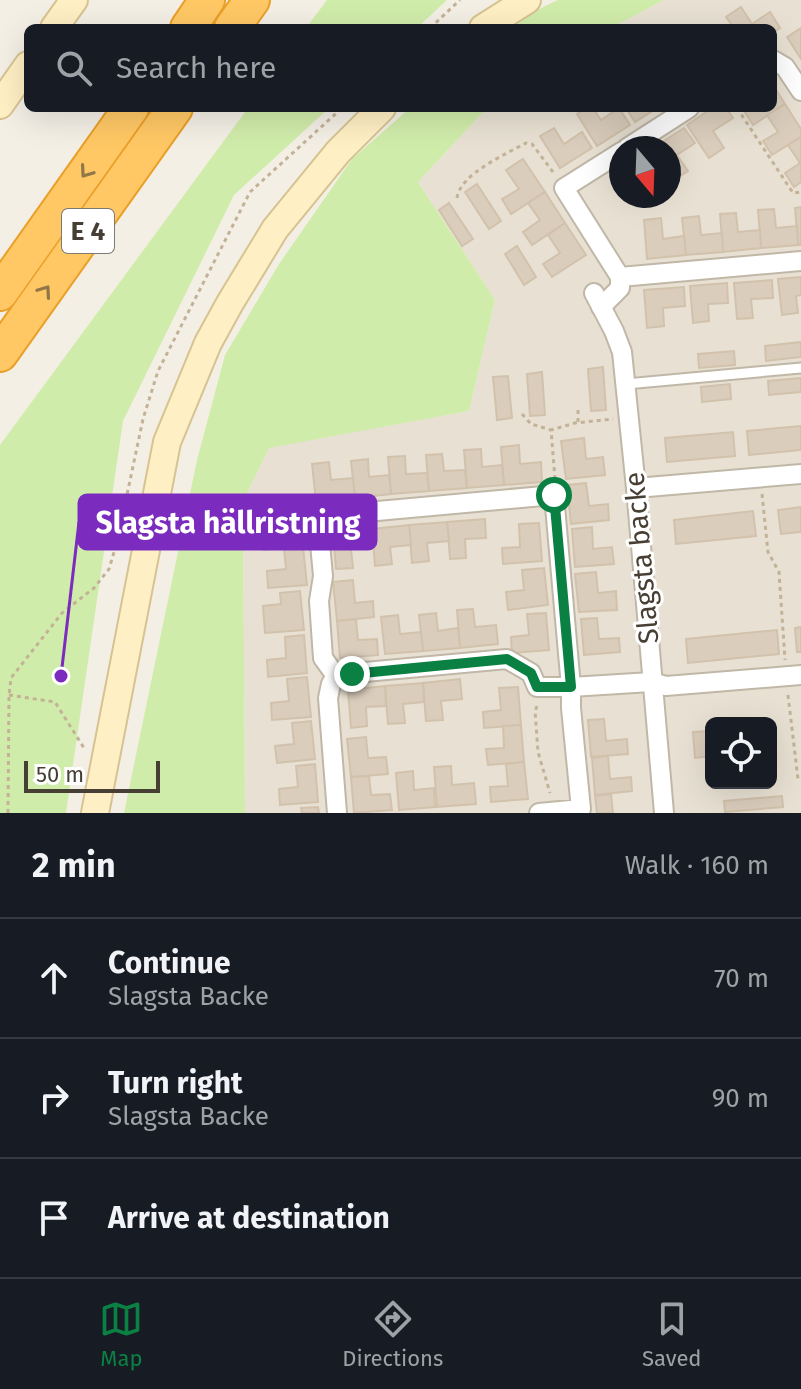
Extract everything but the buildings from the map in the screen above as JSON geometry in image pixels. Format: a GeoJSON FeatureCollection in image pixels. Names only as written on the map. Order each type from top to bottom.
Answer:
{"type":"FeatureCollection","features":[{"type":"Feature","properties":{"kind":"highway"},"geometry":{"type":"LineString","coordinates":[[191,24],[207,0]]}},
{"type":"Feature","properties":{"kind":"highway"},"geometry":{"type":"LineString","coordinates":[[235,24],[252,0]]}},
{"type":"Feature","properties":{"kind":"highway","name":"E 4"},"geometry":{"type":"LineString","coordinates":[[0,293],[128,112]]}},
{"type":"Feature","properties":{"kind":"highway","name":"E 4"},"geometry":{"type":"LineString","coordinates":[[0,354],[172,112]]}},
{"type":"Feature","properties":{"kind":"main road"},"geometry":{"type":"LineString","coordinates":[[57,24],[74,0]]}},
{"type":"Feature","properties":{"kind":"main road"},"geometry":{"type":"LineString","coordinates":[[489,24],[527,0]]}},
{"type":"Feature","properties":{"kind":"main road"},"geometry":{"type":"LineString","coordinates":[[0,105],[24,71]]}},
{"type":"Feature","properties":{"kind":"main road"},"geometry":{"type":"LineString","coordinates":[[95,813],[167,442],[208,343],[275,229],[338,152],[378,112]]}},
{"type":"Feature","properties":{"kind":"street"},"geometry":{"type":"LineString","coordinates":[[777,62],[785,67],[801,91]]}},
{"type":"Feature","properties":{"kind":"street"},"geometry":{"type":"LineString","coordinates":[[646,136],[683,112]]}},
{"type":"Feature","properties":{"kind":"street"},"geometry":{"type":"LineString","coordinates":[[609,160],[564,188],[620,277],[801,261]]}},
{"type":"Feature","properties":{"kind":"street","name":"Slagsta backe"},"geometry":{"type":"LineString","coordinates":[[620,277],[620,288],[598,300],[622,352],[664,813]]}},
{"type":"Feature","properties":{"kind":"street"},"geometry":{"type":"LineString","coordinates":[[636,488],[801,474]]}},
{"type":"Feature","properties":{"kind":"street"},"geometry":{"type":"LineString","coordinates":[[336,676],[323,658],[319,601],[323,576],[318,522],[322,516],[554,495],[581,809],[546,812]]}},
{"type":"Feature","properties":{"kind":"street"},"geometry":{"type":"LineString","coordinates":[[336,676],[507,659],[531,673],[537,687],[651,682],[666,686],[794,676]]}},
{"type":"Feature","properties":{"kind":"street"},"geometry":{"type":"LineString","coordinates":[[336,676],[328,698],[337,813]]}},
{"type":"Feature","properties":{"kind":"lane"},"geometry":{"type":"LineString","coordinates":[[626,384],[801,368]]}},
{"type":"Feature","properties":{"kind":"path"},"geometry":{"type":"LineString","coordinates":[[434,24],[460,0]]}},
{"type":"Feature","properties":{"kind":"path"},"geometry":{"type":"LineString","coordinates":[[8,813],[11,678],[62,613],[94,588],[109,569],[143,419],[158,371],[250,192],[338,112]]}},
{"type":"Feature","properties":{"kind":"path"},"geometry":{"type":"LineString","coordinates":[[740,112],[793,193],[801,192]]}},
{"type":"Feature","properties":{"kind":"path"},"geometry":{"type":"LineString","coordinates":[[457,198],[459,188],[470,177],[526,143],[532,144],[564,188]]}},
{"type":"Feature","properties":{"kind":"path"},"geometry":{"type":"LineString","coordinates":[[578,410],[578,423]]}},
{"type":"Feature","properties":{"kind":"path"},"geometry":{"type":"LineString","coordinates":[[522,414],[531,424],[551,430],[578,423],[629,418]]}},
{"type":"Feature","properties":{"kind":"path"},"geometry":{"type":"LineString","coordinates":[[551,430],[556,480],[554,495]]}},
{"type":"Feature","properties":{"kind":"path"},"geometry":{"type":"LineString","coordinates":[[760,479],[768,552],[779,572],[794,676],[795,763],[801,781]]}},
{"type":"Feature","properties":{"kind":"path"},"geometry":{"type":"LineString","coordinates":[[537,687],[538,752],[550,792],[546,812]]}},
{"type":"Feature","properties":{"kind":"path"},"geometry":{"type":"LineString","coordinates":[[9,695],[55,702],[88,754],[105,762]]}},
{"type":"Feature","properties":{"kind":"shaded area"},"geometry":{"type":"Polygon","coordinates":[[[664,0],[801,0],[801,813],[245,813],[243,501],[269,447],[469,411],[495,300],[418,182],[483,112],[777,112],[777,24],[619,24],[664,0]]]}},
{"type":"Feature","properties":{"kind":"green space"},"geometry":{"type":"Polygon","coordinates":[[[327,0],[447,0],[421,24],[309,24],[327,0]]]}},
{"type":"Feature","properties":{"kind":"green space"},"geometry":{"type":"Polygon","coordinates":[[[558,0],[664,0],[619,24],[518,24],[558,0]]]}},
{"type":"Feature","properties":{"kind":"green space"},"geometry":{"type":"Polygon","coordinates":[[[245,112],[325,112],[234,195],[123,421],[66,813],[0,813],[0,445],[245,112]]]}},
{"type":"Feature","properties":{"kind":"green space"},"geometry":{"type":"Polygon","coordinates":[[[405,112],[483,112],[418,182],[495,300],[469,411],[269,448],[243,501],[245,813],[124,813],[197,460],[225,355],[279,264],[352,159],[405,112]]]}},
{"type":"Feature","properties":{"kind":"place","name":"Slagsta hällristning"},"geometry":{"type":"Point","coordinates":[61,676]}},
{"type":"Feature","properties":{"kind":"route"},"geometry":{"type":"LineString","coordinates":[[352,674],[507,659],[531,673],[537,687],[571,687],[554,495]]}}]}
